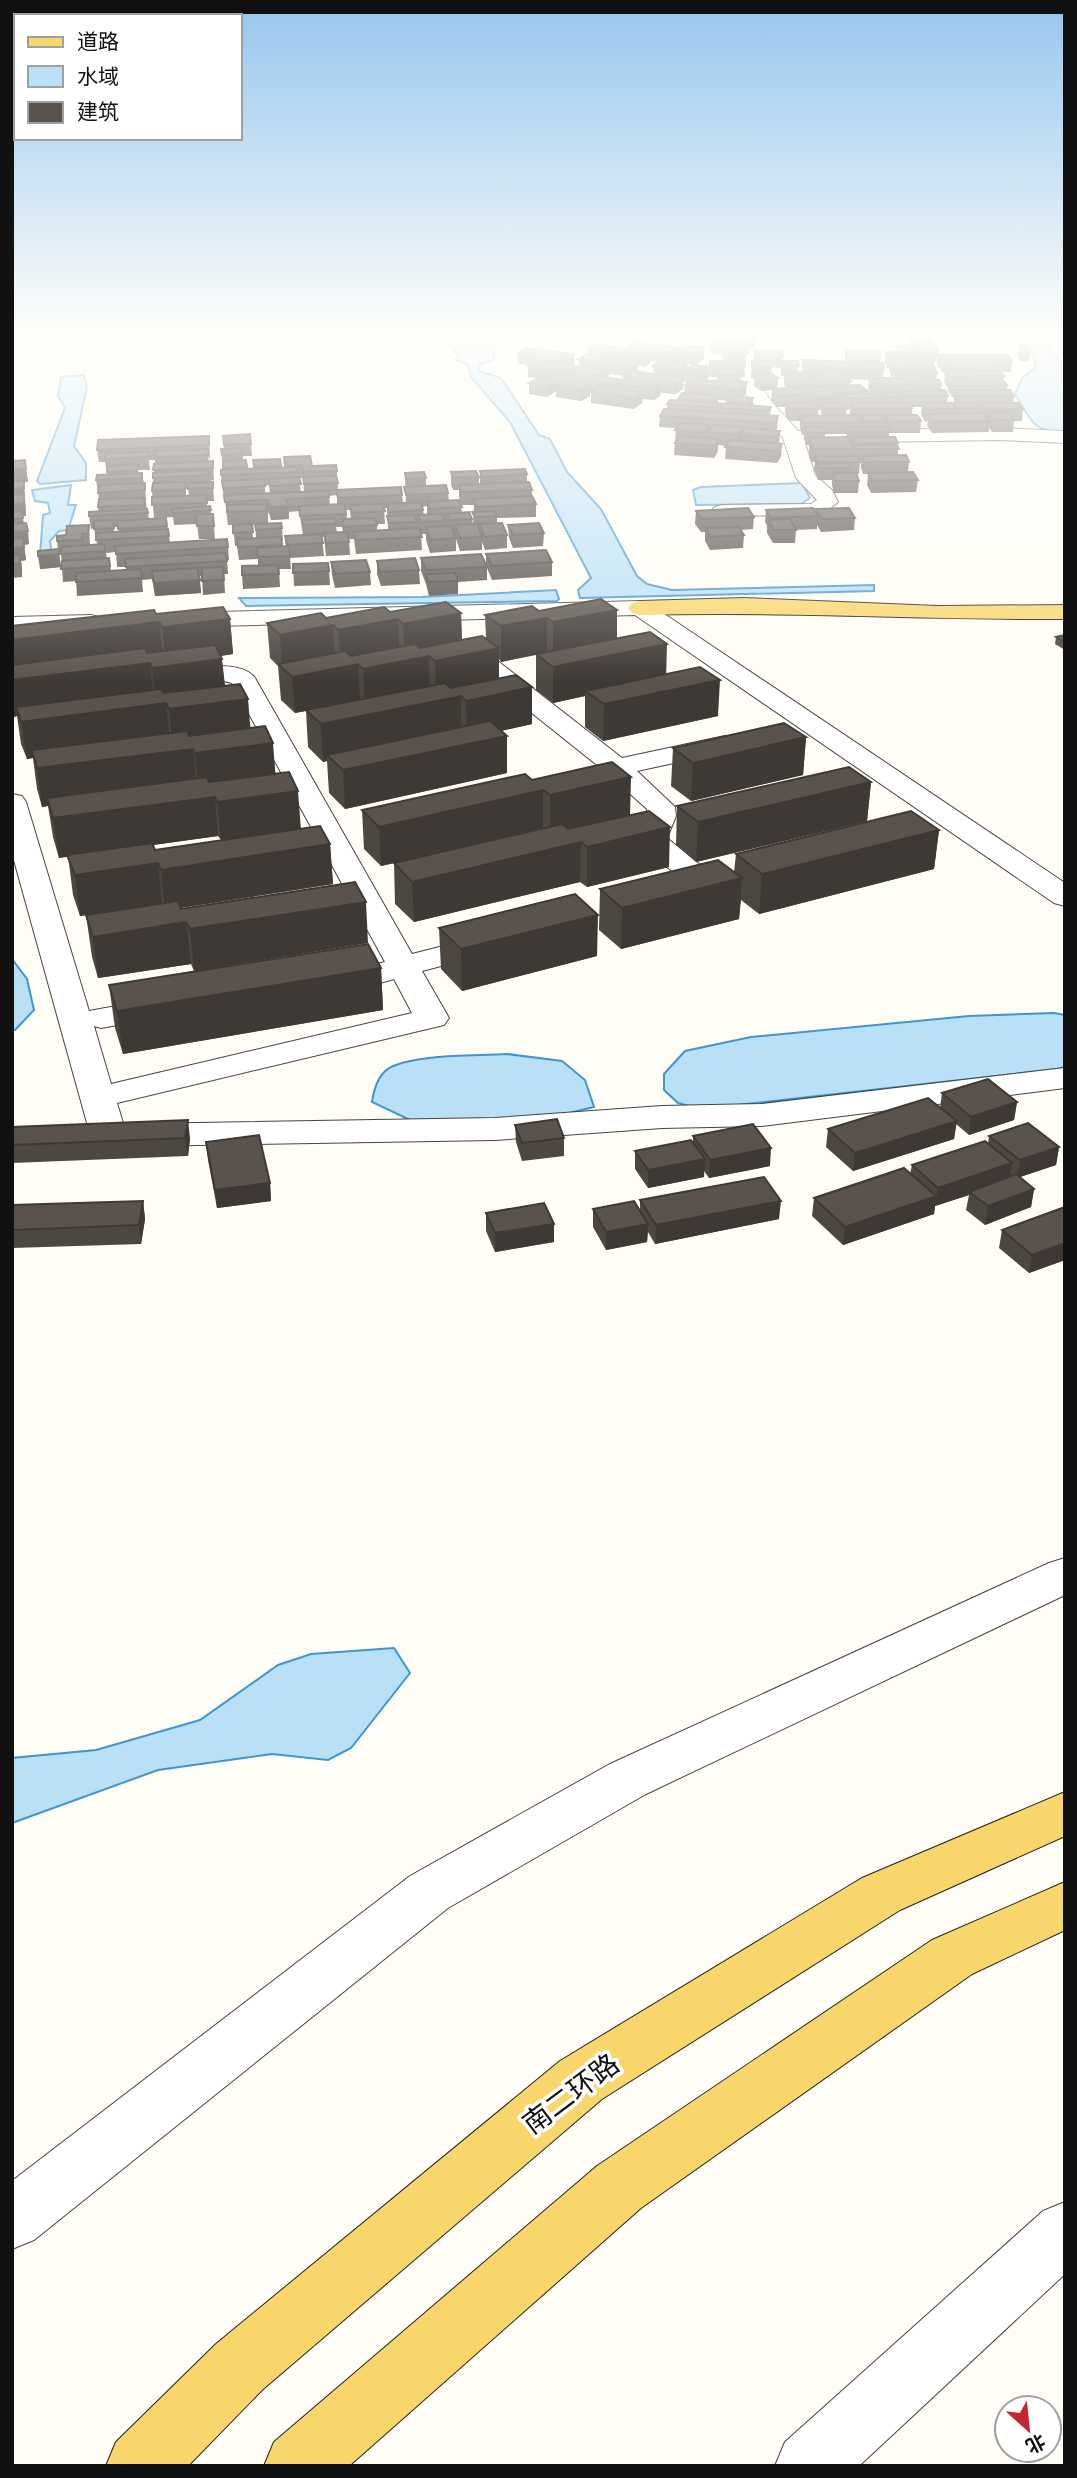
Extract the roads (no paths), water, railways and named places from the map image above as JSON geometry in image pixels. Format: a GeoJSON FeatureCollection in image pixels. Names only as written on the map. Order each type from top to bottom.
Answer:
{"type":"FeatureCollection","features":[{"type":"Feature","properties":{"kind":"main road"},"geometry":{"type":"LineString","coordinates":[[647,613],[744,605],[938,613],[1065,612]]}},
{"type":"Feature","properties":{"kind":"main road"},"geometry":{"type":"LineString","coordinates":[[647,613],[934,621],[1065,620]]}},
{"type":"Feature","properties":{"kind":"main road","name":"南二环路"},"geometry":{"type":"LineString","coordinates":[[140,2466],[239,2367],[581,2080],[881,1894],[1065,1813]]}},
{"type":"Feature","properties":{"kind":"main road"},"geometry":{"type":"LineString","coordinates":[[298,2466],[619,2187],[952,1957],[1065,1905]]}},
{"type":"Feature","properties":{"kind":"street"},"geometry":{"type":"LineString","coordinates":[[722,512],[816,510],[828,502],[826,496],[806,478],[798,453]]}},
{"type":"Feature","properties":{"kind":"street"},"geometry":{"type":"LineString","coordinates":[[152,620],[647,613],[1065,897]]}},
{"type":"Feature","properties":{"kind":"street"},"geometry":{"type":"LineString","coordinates":[[12,624],[110,621]]}},
{"type":"Feature","properties":{"kind":"street"},"geometry":{"type":"LineString","coordinates":[[424,674],[482,665],[525,683],[619,779],[661,807],[662,816],[652,840],[722,884],[668,898]]}},
{"type":"Feature","properties":{"kind":"street"},"geometry":{"type":"LineString","coordinates":[[99,1097],[432,1018],[403,967],[347,840],[265,694],[234,674],[141,678]]}},
{"type":"Feature","properties":{"kind":"street"},"geometry":{"type":"LineString","coordinates":[[619,779],[760,737],[812,725]]}},
{"type":"Feature","properties":{"kind":"street"},"geometry":{"type":"LineString","coordinates":[[12,802],[99,1097],[94,1136],[495,1129],[662,1117],[761,1115],[1065,1078]]}},
{"type":"Feature","properties":{"kind":"street"},"geometry":{"type":"LineString","coordinates":[[354,977],[403,967],[520,935]]}},
{"type":"Feature","properties":{"kind":"street"},"geometry":{"type":"LineString","coordinates":[[101,1018],[194,1003]]}},
{"type":"Feature","properties":{"kind":"street"},"geometry":{"type":"LineString","coordinates":[[12,2219],[429,1892],[628,1779],[1065,1575]]}},
{"type":"Feature","properties":{"kind":"street"},"geometry":{"type":"LineString","coordinates":[[808,2466],[1065,2231]]}},
{"type":"Feature","properties":{"kind":"water"},"geometry":{"type":"Polygon","coordinates":[[[48,453],[79,453],[86,463],[86,480],[40,484],[37,481],[48,453]]]}},
{"type":"Feature","properties":{"kind":"water"},"geometry":{"type":"Polygon","coordinates":[[[526,453],[557,453],[567,472],[601,509],[637,576],[647,584],[672,590],[874,585],[874,591],[580,598],[578,590],[591,578],[526,453]]]}},
{"type":"Feature","properties":{"kind":"water"},"geometry":{"type":"Polygon","coordinates":[[[802,483],[810,498],[801,504],[696,505],[693,490],[701,487],[802,483]]]}},
{"type":"Feature","properties":{"kind":"water"},"geometry":{"type":"Polygon","coordinates":[[[71,485],[68,505],[76,505],[68,530],[59,531],[50,541],[52,554],[40,555],[43,515],[50,513],[48,503],[35,501],[32,490],[71,485]]]}},
{"type":"Feature","properties":{"kind":"water"},"geometry":{"type":"Polygon","coordinates":[[[556,590],[559,599],[557,601],[246,606],[239,598],[422,597],[556,590]]]}},
{"type":"Feature","properties":{"kind":"water"},"geometry":{"type":"Polygon","coordinates":[[[12,959],[27,979],[34,1010],[15,1030],[12,1030],[12,959]]]}},
{"type":"Feature","properties":{"kind":"water"},"geometry":{"type":"Polygon","coordinates":[[[1054,1013],[1065,1015],[1065,1067],[1057,1069],[701,1109],[678,1103],[664,1090],[664,1074],[685,1051],[751,1037],[969,1016],[1054,1013]]]}},
{"type":"Feature","properties":{"kind":"water"},"geometry":{"type":"Polygon","coordinates":[[[507,1054],[562,1061],[585,1080],[594,1107],[565,1114],[475,1123],[412,1121],[372,1102],[378,1081],[384,1072],[393,1066],[433,1057],[507,1054]]]}},
{"type":"Feature","properties":{"kind":"water"},"geometry":{"type":"Polygon","coordinates":[[[394,1648],[410,1673],[351,1748],[328,1760],[272,1754],[158,1770],[12,1823],[12,1758],[96,1750],[200,1720],[278,1665],[311,1654],[394,1648]]]}}]}
